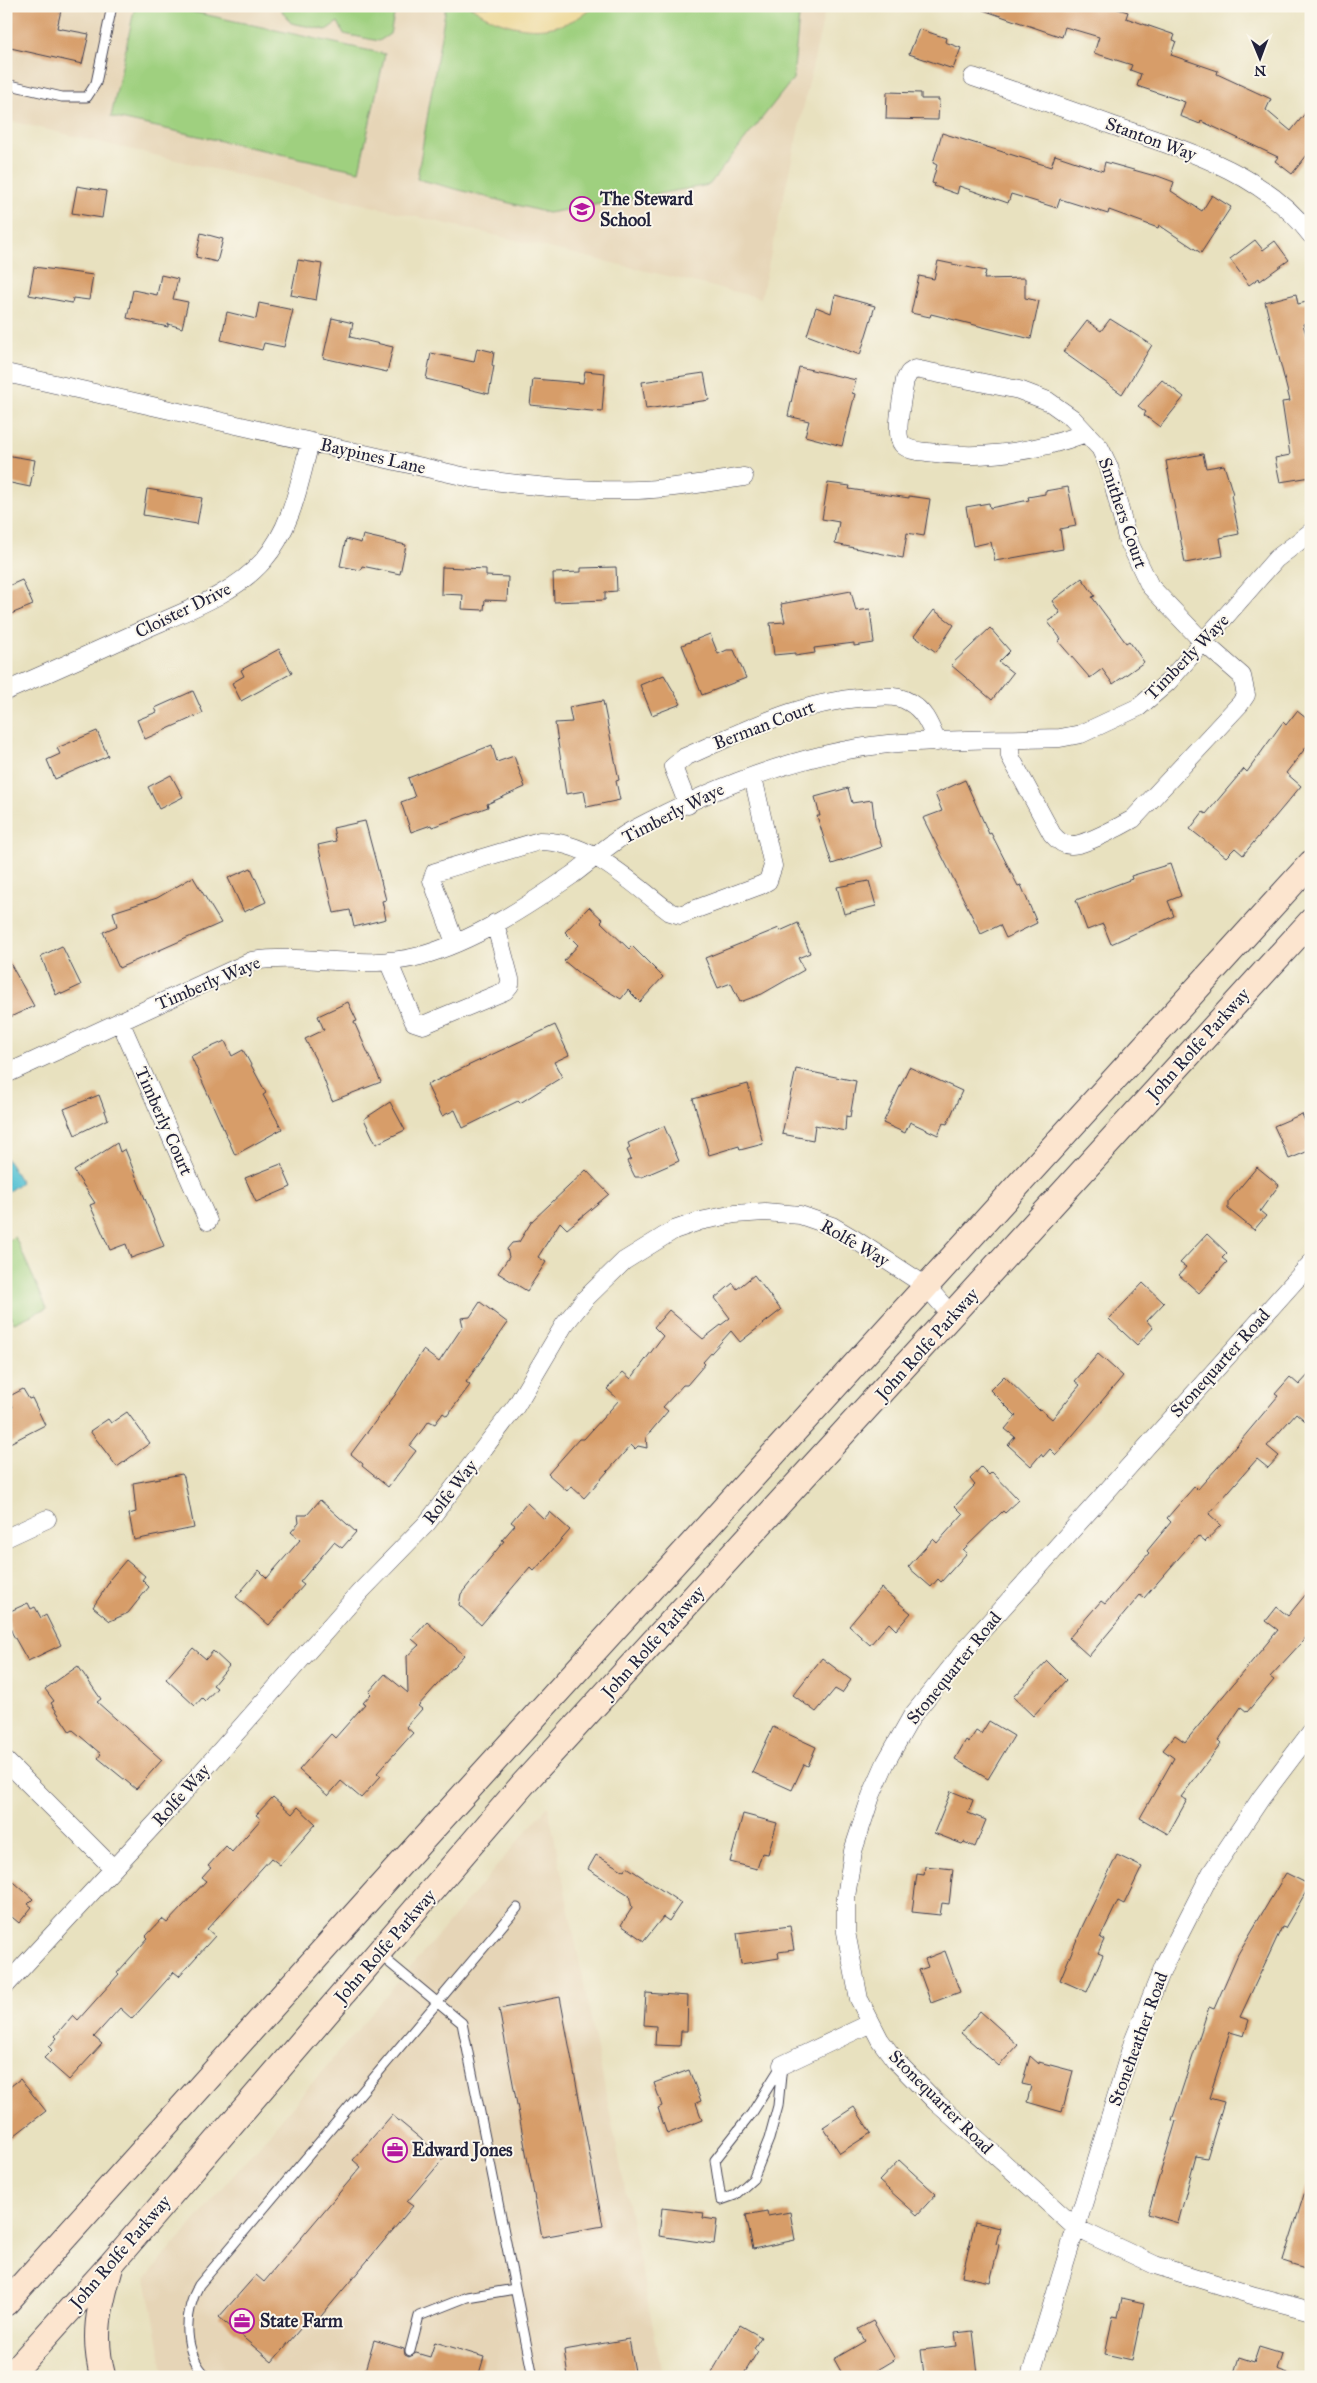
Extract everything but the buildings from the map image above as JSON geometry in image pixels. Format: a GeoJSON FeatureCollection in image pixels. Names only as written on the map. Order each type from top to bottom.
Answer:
{"type":"FeatureCollection","features":[{"type":"Feature","properties":{"kind":"main road"},"geometry":{"type":"LineString","coordinates":[[9,2299],[385,1881],[1311,863]]}},
{"type":"Feature","properties":{"kind":"main road","name":"John Rolfe Parkway"},"geometry":{"type":"LineString","coordinates":[[9,2377],[112,2263],[524,1783],[1311,921]]}},
{"type":"Feature","properties":{"kind":"main road"},"geometry":{"type":"LineString","coordinates":[[103,2377],[98,2360],[99,2309],[112,2263]]}},
{"type":"Feature","properties":{"kind":"street","name":"Stanton Way"},"geometry":{"type":"LineString","coordinates":[[973,77],[1170,145],[1232,169],[1271,195],[1311,234]]}},
{"type":"Feature","properties":{"kind":"street","name":"Smithers Court"},"geometry":{"type":"LineString","coordinates":[[1010,740],[1010,756],[1052,834],[1058,841],[1073,846],[1119,828],[1134,819],[1240,704],[1246,695],[1242,676],[1203,642],[1150,586],[1127,538],[1109,467],[1100,448],[1086,433],[1072,418],[1048,401],[1019,390],[916,369],[905,380],[898,434],[901,444],[910,450],[942,455],[982,455],[1054,445],[1086,433]]}},
{"type":"Feature","properties":{"kind":"street","name":"Baypines Lane"},"geometry":{"type":"LineString","coordinates":[[6,373],[471,478],[534,487],[574,490],[640,490],[744,477]]}},
{"type":"Feature","properties":{"kind":"street","name":"Cloister Drive"},"geometry":{"type":"LineString","coordinates":[[6,691],[192,608],[241,581],[263,561],[283,532],[292,513],[310,442]]}},
{"type":"Feature","properties":{"kind":"street","name":"Timberly Waye"},"geometry":{"type":"LineString","coordinates":[[6,1074],[252,961],[276,957],[363,963],[388,961],[419,956],[455,943],[495,924],[629,832],[688,805],[718,788],[817,757],[886,744],[1060,738],[1081,734],[1138,707],[1168,682],[1276,560],[1311,532]]}},
{"type":"Feature","properties":{"kind":"street","name":"Berman Court"},"geometry":{"type":"LineString","coordinates":[[688,805],[673,767],[685,757],[786,713],[822,703],[857,697],[885,696],[904,700],[920,710],[927,719],[936,742]]}},
{"type":"Feature","properties":{"kind":"street"},"geometry":{"type":"LineString","coordinates":[[455,943],[432,880],[435,872],[539,841],[552,841],[575,846],[596,856],[670,912],[680,915],[761,885],[768,881],[772,866],[753,777]]}},
{"type":"Feature","properties":{"kind":"street"},"geometry":{"type":"LineString","coordinates":[[388,961],[414,1022],[423,1025],[505,991],[510,986],[510,979],[495,924]]}},
{"type":"Feature","properties":{"kind":"street","name":"Timberly Court"},"geometry":{"type":"LineString","coordinates":[[120,1021],[208,1220]]}},
{"type":"Feature","properties":{"kind":"street","name":"Rolfe Way"},"geometry":{"type":"LineString","coordinates":[[6,1985],[178,1799],[360,1592],[427,1523],[516,1406],[564,1325],[585,1299],[624,1261],[674,1230],[700,1221],[735,1214],[765,1212],[800,1215],[832,1226],[854,1238],[926,1286],[952,1316]]}},
{"type":"Feature","properties":{"kind":"street","name":"Stonequarter Road"},"geometry":{"type":"LineString","coordinates":[[1311,1262],[970,1644],[912,1716],[886,1762],[871,1796],[853,1851],[846,1897],[848,1950],[859,1999],[880,2040],[895,2060],[936,2102],[1076,2228],[1155,2264],[1255,2296],[1311,2311]]}},
{"type":"Feature","properties":{"kind":"street"},"geometry":{"type":"LineString","coordinates":[[6,1538],[47,1519]]}},
{"type":"Feature","properties":{"kind":"street","name":"Stoneheather Road"},"geometry":{"type":"LineString","coordinates":[[1030,2377],[1133,2042],[1165,1963],[1211,1873],[1261,1798],[1311,1732]]}},
{"type":"Feature","properties":{"kind":"street"},"geometry":{"type":"LineString","coordinates":[[6,1761],[113,1868]]}},
{"type":"Feature","properties":{"kind":"street"},"geometry":{"type":"LineString","coordinates":[[782,2065],[871,2023]]}},
{"type":"Feature","properties":{"kind":"lane"},"geometry":{"type":"LineString","coordinates":[[6,84],[62,97],[87,97],[96,83],[112,6]]}},
{"type":"Feature","properties":{"kind":"lane"},"geometry":{"type":"LineString","coordinates":[[207,2377],[196,2362],[188,2340],[188,2315],[192,2297],[199,2285],[517,1908]]}},
{"type":"Feature","properties":{"kind":"lane"},"geometry":{"type":"LineString","coordinates":[[379,1953],[462,2023],[532,2377]]}},
{"type":"Feature","properties":{"kind":"lane"},"geometry":{"type":"LineString","coordinates":[[782,2065],[778,2106],[769,2139],[753,2179],[734,2195],[721,2200],[715,2160],[752,2113],[782,2065]]}},
{"type":"Feature","properties":{"kind":"lane"},"geometry":{"type":"LineString","coordinates":[[410,2351],[420,2316],[467,2297],[515,2289]]}},
{"type":"Feature","properties":{"kind":"shaded area","name":"The Steward School"},"geometry":{"type":"Polygon","coordinates":[[[6,6],[826,6],[761,298],[6,120],[6,6]]]}},
{"type":"Feature","properties":{"kind":"shaded area"},"geometry":{"type":"Polygon","coordinates":[[[548,1806],[663,2377],[165,2377],[146,2278],[548,1806]]]}},
{"type":"Feature","properties":{"kind":"green space"},"geometry":{"type":"Polygon","coordinates":[[[135,6],[166,6],[385,54],[359,171],[111,117],[135,6]]]}},
{"type":"Feature","properties":{"kind":"green space"},"geometry":{"type":"Polygon","coordinates":[[[283,6],[396,6],[390,34],[379,41],[344,34],[338,22],[326,30],[291,23],[282,11],[283,6]]]}},
{"type":"Feature","properties":{"kind":"green space"},"geometry":{"type":"Polygon","coordinates":[[[446,6],[800,6],[793,79],[709,185],[548,213],[417,179],[446,6]]]}},
{"type":"Feature","properties":{"kind":"green space"},"geometry":{"type":"Polygon","coordinates":[[[15,1237],[47,1308],[14,1323],[6,1306],[6,1241],[15,1237]]]}},
{"type":"Feature","properties":{"kind":"sand"},"geometry":{"type":"Polygon","coordinates":[[[470,6],[594,6],[580,17],[565,24],[549,28],[532,28],[516,27],[500,22],[470,6]]]}},
{"type":"Feature","properties":{"kind":"water"},"geometry":{"type":"Polygon","coordinates":[[[6,1158],[21,1182],[6,1193],[6,1158]]]}},
{"type":"Feature","properties":{"kind":"place","name":"The Steward School"},"geometry":{"type":"Point","coordinates":[582,209]}},
{"type":"Feature","properties":{"kind":"place","name":"Edward Jones"},"geometry":{"type":"Point","coordinates":[395,2150]}},
{"type":"Feature","properties":{"kind":"place","name":"State Farm"},"geometry":{"type":"Point","coordinates":[242,2321]}}]}
